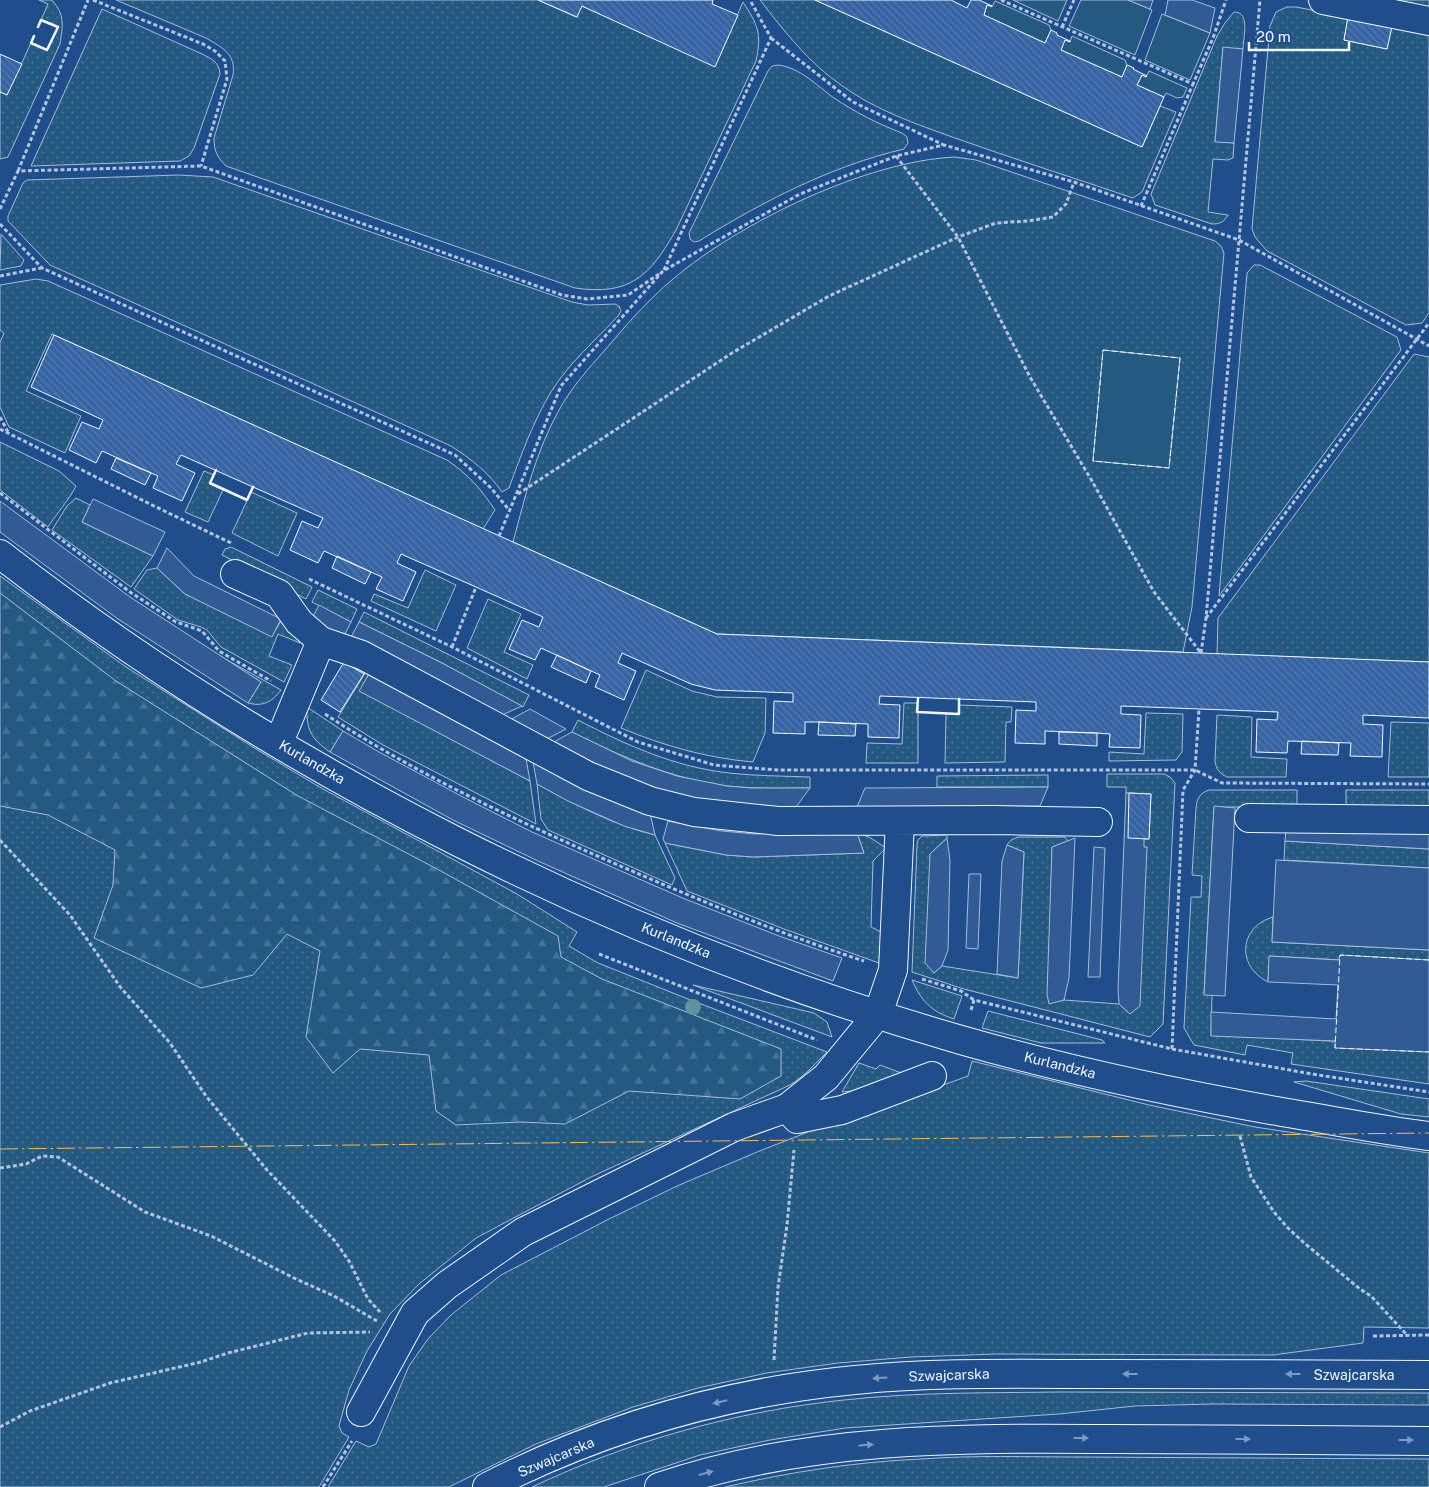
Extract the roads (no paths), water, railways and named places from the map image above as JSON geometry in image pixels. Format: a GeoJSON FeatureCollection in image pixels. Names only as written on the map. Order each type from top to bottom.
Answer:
{"type":"FeatureCollection","features":[{"type":"Feature","properties":{"kind":"street"},"geometry":{"type":"LineString","coordinates":[[1323,0],[1429,21]]}},
{"type":"Feature","properties":{"kind":"street","name":"Kurlandzka"},"geometry":{"type":"LineString","coordinates":[[0,554],[139,654],[333,774],[419,821],[552,887],[662,935],[795,986],[961,1040],[1065,1067],[1199,1097],[1395,1132],[1429,1136]]}},
{"type":"Feature","properties":{"kind":"street"},"geometry":{"type":"LineString","coordinates":[[235,574],[279,594],[299,622],[320,641],[362,655],[588,776],[650,800],[694,812],[778,821],[995,820],[1098,822]]}},
{"type":"Feature","properties":{"kind":"street"},"geometry":{"type":"LineString","coordinates":[[279,742],[320,641]]}},
{"type":"Feature","properties":{"kind":"street"},"geometry":{"type":"LineString","coordinates":[[1249,818],[1429,820]]}},
{"type":"Feature","properties":{"kind":"street"},"geometry":{"type":"LineString","coordinates":[[792,1114],[826,1077],[878,1014],[893,970],[900,821]]}},
{"type":"Feature","properties":{"kind":"street"},"geometry":{"type":"LineString","coordinates":[[361,1412],[416,1313],[447,1285],[523,1232],[734,1127],[792,1114],[842,1110],[932,1076]]}},
{"type":"Feature","properties":{"kind":"street","name":"Szwajcarska"},"geometry":{"type":"LineString","coordinates":[[487,1487],[569,1450],[659,1418],[734,1399],[808,1385],[909,1376],[1003,1373],[1429,1375]]}},
{"type":"Feature","properties":{"kind":"street"},"geometry":{"type":"LineString","coordinates":[[659,1487],[761,1460],[886,1442],[1032,1438],[1429,1440]]}}]}
